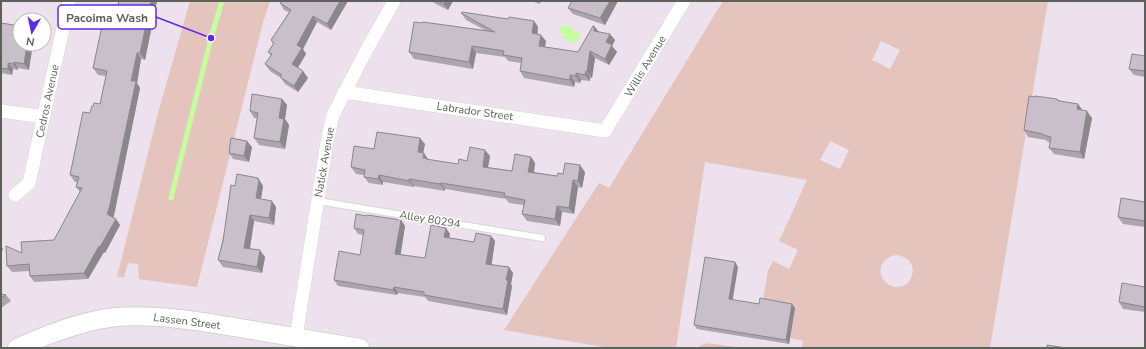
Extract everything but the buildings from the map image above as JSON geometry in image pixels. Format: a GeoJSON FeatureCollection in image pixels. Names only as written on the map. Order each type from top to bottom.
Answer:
{"type":"FeatureCollection","features":[{"type":"Feature","properties":{"kind":"main road","name":"Lassen Street"},"geometry":{"type":"LineString","coordinates":[[17,348],[83,323],[126,317],[153,317],[202,322],[360,348]]}},
{"type":"Feature","properties":{"kind":"street","name":"Cedros Avenue"},"geometry":{"type":"LineString","coordinates":[[15,195],[29,183],[69,1]]}},
{"type":"Feature","properties":{"kind":"street","name":"Natick Avenue"},"geometry":{"type":"LineString","coordinates":[[296,337],[327,142],[333,115],[366,50],[394,1]]}},
{"type":"Feature","properties":{"kind":"street","name":"Willis Avenue"},"geometry":{"type":"LineString","coordinates":[[605,131],[684,1]]}},
{"type":"Feature","properties":{"kind":"street","name":"Labrador Street"},"geometry":{"type":"LineString","coordinates":[[344,92],[605,131]]}},
{"type":"Feature","properties":{"kind":"street"},"geometry":{"type":"LineString","coordinates":[[1,111],[44,117]]}},
{"type":"Feature","properties":{"kind":"lane","name":"Alley 80294"},"geometry":{"type":"LineString","coordinates":[[318,201],[542,238]]}},
{"type":"Feature","properties":{"kind":"shaded area"},"geometry":{"type":"Polygon","coordinates":[[[190,1],[270,1],[263,22],[197,287],[139,279],[138,264],[128,263],[124,277],[117,277],[158,113],[190,1]]]}},
{"type":"Feature","properties":{"kind":"shaded area"},"geometry":{"type":"Polygon","coordinates":[[[723,1],[1048,1],[990,348],[802,348],[803,341],[790,338],[783,302],[763,299],[768,271],[773,261],[789,269],[798,250],[779,241],[807,180],[705,162],[676,348],[609,348],[504,330],[599,183],[609,188],[723,1]],[[881,41],[872,60],[890,69],[900,50],[881,41]],[[830,141],[820,160],[840,169],[849,150],[830,141]],[[896,255],[885,260],[881,266],[882,278],[891,286],[899,287],[905,285],[910,280],[913,268],[910,262],[905,258],[896,255]]]}},
{"type":"Feature","properties":{"kind":"shaded area"},"geometry":{"type":"Polygon","coordinates":[[[562,25],[569,26],[579,33],[580,36],[578,41],[573,43],[567,39],[563,39],[563,34],[560,31],[562,25]]]}},
{"type":"Feature","properties":{"kind":"shaded area"},"geometry":{"type":"Polygon","coordinates":[[[708,343],[742,348],[698,348],[701,345],[708,343]]]}},
{"type":"Feature","properties":{"kind":"waterway"},"geometry":{"type":"LineString","coordinates":[[171,198],[211,38],[222,1]]}},
{"type":"Feature","properties":{"kind":"place","name":"Pacoima Wash"},"geometry":{"type":"Point","coordinates":[211,38]}}]}
